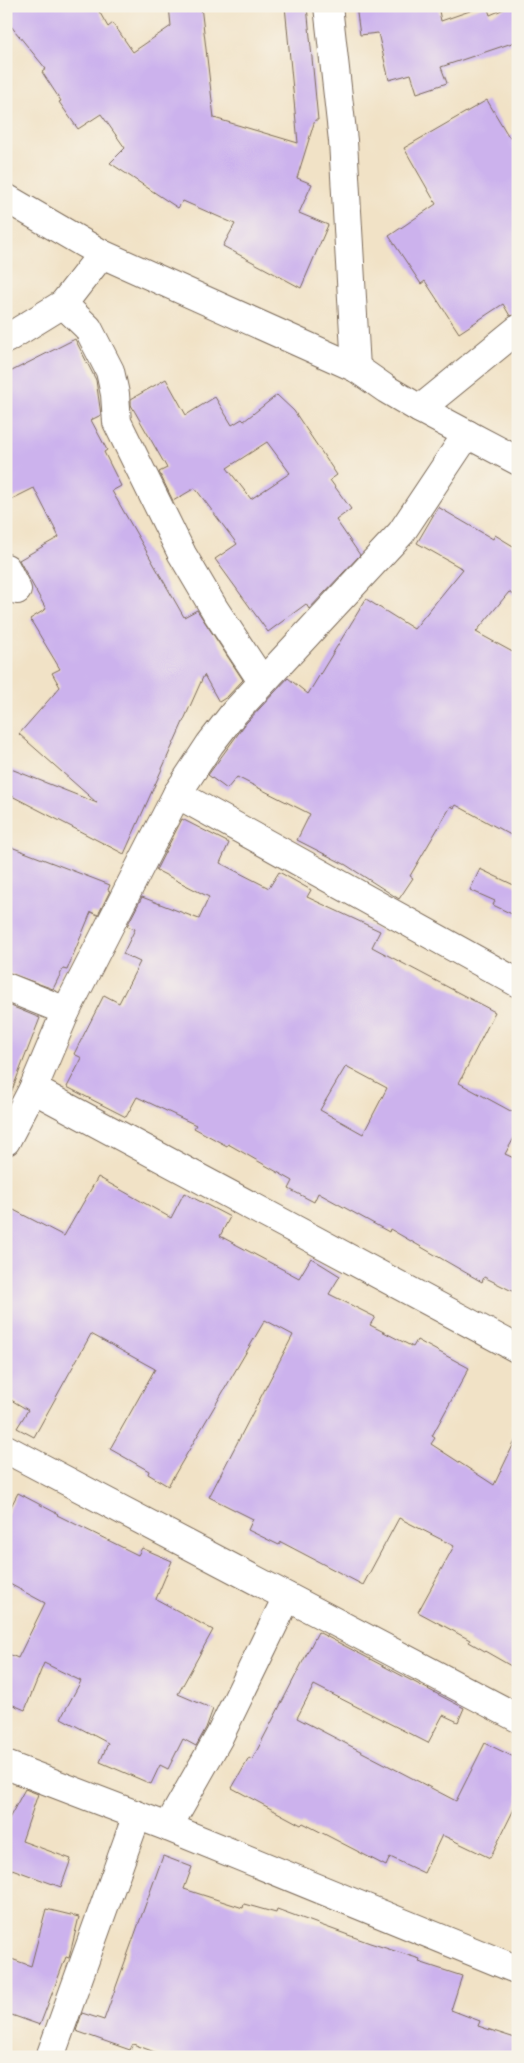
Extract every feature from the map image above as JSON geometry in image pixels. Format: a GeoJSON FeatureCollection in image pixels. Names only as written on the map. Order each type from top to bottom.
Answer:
{"type":"FeatureCollection","features":[{"type":"Feature","properties":{"kind":"street"},"geometry":{"type":"LineString","coordinates":[[328,6],[343,141],[356,368]]}},
{"type":"Feature","properties":{"kind":"street"},"geometry":{"type":"LineString","coordinates":[[6,198],[102,254],[356,368],[420,409],[518,461]]}},
{"type":"Feature","properties":{"kind":"street"},"geometry":{"type":"LineString","coordinates":[[6,339],[63,304],[102,254]]}},
{"type":"Feature","properties":{"kind":"street"},"geometry":{"type":"LineString","coordinates":[[63,304],[88,328],[110,371],[115,394],[117,422],[182,554],[215,610],[262,681]]}},
{"type":"Feature","properties":{"kind":"street"},"geometry":{"type":"LineString","coordinates":[[420,409],[518,329]]}},
{"type":"Feature","properties":{"kind":"street"},"geometry":{"type":"LineString","coordinates":[[6,1141],[33,1090],[66,1011],[177,794],[210,744],[234,713],[401,532],[467,434]]}},
{"type":"Feature","properties":{"kind":"street"},"geometry":{"type":"LineString","coordinates":[[177,794],[518,983]]}},
{"type":"Feature","properties":{"kind":"street"},"geometry":{"type":"LineString","coordinates":[[6,987],[66,1011]]}},
{"type":"Feature","properties":{"kind":"street"},"geometry":{"type":"LineString","coordinates":[[33,1090],[518,1349]]}},
{"type":"Feature","properties":{"kind":"street"},"geometry":{"type":"LineString","coordinates":[[6,1449],[518,1718]]}},
{"type":"Feature","properties":{"kind":"street"},"geometry":{"type":"LineString","coordinates":[[168,1827],[219,1737],[287,1597]]}},
{"type":"Feature","properties":{"kind":"street"},"geometry":{"type":"LineString","coordinates":[[6,1765],[168,1827],[518,1970]]}},
{"type":"Feature","properties":{"kind":"street"},"geometry":{"type":"LineString","coordinates":[[50,2057],[137,1815]]}},
{"type":"Feature","properties":{"kind":"building"},"geometry":{"type":"Polygon","coordinates":[[[6,6],[96,6],[108,27],[113,23],[133,52],[171,26],[169,6],[201,6],[214,118],[298,143],[285,6],[307,6],[318,120],[315,120],[297,178],[312,184],[299,213],[328,225],[301,288],[223,246],[235,224],[183,201],[178,208],[110,163],[125,148],[101,114],[78,129],[59,102],[61,101],[42,72],[46,69],[6,20],[6,6]]]}},
{"type":"Feature","properties":{"kind":"building"},"geometry":{"type":"Polygon","coordinates":[[[356,6],[438,6],[441,21],[484,6],[487,6],[490,15],[511,6],[518,6],[518,41],[441,67],[447,83],[417,93],[411,74],[389,80],[378,33],[360,35],[356,6]]]}},
{"type":"Feature","properties":{"kind":"building"},"geometry":{"type":"Polygon","coordinates":[[[487,100],[509,137],[518,132],[518,314],[510,316],[503,304],[459,333],[425,281],[421,284],[389,236],[436,204],[404,148],[487,100]]]}},
{"type":"Feature","properties":{"kind":"building"},"geometry":{"type":"Polygon","coordinates":[[[75,339],[96,380],[101,415],[91,420],[107,450],[104,452],[121,486],[112,491],[184,617],[197,610],[243,680],[227,697],[219,702],[204,675],[124,854],[6,793],[6,767],[97,803],[19,734],[60,687],[52,673],[60,669],[30,619],[46,609],[19,560],[59,537],[34,488],[6,502],[6,374],[75,339]]]}},
{"type":"Feature","properties":{"kind":"building"},"geometry":{"type":"Polygon","coordinates":[[[166,379],[186,415],[215,397],[232,425],[242,419],[244,421],[277,395],[294,411],[337,475],[330,480],[351,509],[336,520],[360,555],[309,609],[306,604],[268,632],[215,559],[237,544],[195,488],[173,501],[159,472],[167,468],[131,405],[131,399],[166,379]],[[267,442],[227,468],[251,499],[290,473],[267,442]]]}},
{"type":"Feature","properties":{"kind":"building"},"geometry":{"type":"Polygon","coordinates":[[[438,507],[493,539],[495,535],[518,549],[518,598],[509,592],[476,632],[518,655],[518,839],[456,805],[454,808],[451,806],[410,876],[413,878],[399,899],[346,865],[297,840],[310,814],[237,777],[227,789],[208,775],[246,723],[288,678],[308,694],[366,599],[414,629],[463,569],[417,543],[438,507]]]}},
{"type":"Feature","properties":{"kind":"building"},"geometry":{"type":"Polygon","coordinates":[[[182,819],[229,843],[220,863],[269,888],[279,872],[311,890],[307,897],[380,931],[372,947],[495,1012],[459,1083],[518,1115],[518,1131],[505,1154],[518,1160],[518,1294],[484,1277],[482,1282],[390,1229],[389,1232],[318,1193],[314,1202],[289,1189],[293,1181],[228,1144],[227,1146],[194,1128],[196,1125],[137,1097],[126,1117],[67,1087],[82,1058],[74,1054],[104,995],[119,1003],[140,962],[123,954],[135,929],[127,926],[142,897],[199,919],[209,897],[156,870],[182,819]],[[346,1066],[320,1110],[363,1134],[387,1088],[346,1066]]]}},
{"type":"Feature","properties":{"kind":"building"},"geometry":{"type":"Polygon","coordinates":[[[6,845],[110,885],[108,890],[110,891],[98,915],[91,912],[67,970],[63,969],[53,989],[6,972],[6,845]]]}},
{"type":"Feature","properties":{"kind":"building"},"geometry":{"type":"Polygon","coordinates":[[[480,869],[518,887],[518,917],[493,905],[495,901],[470,890],[480,869]]]}},
{"type":"Feature","properties":{"kind":"building"},"geometry":{"type":"Polygon","coordinates":[[[6,1004],[40,1018],[7,1103],[6,1103],[6,1004]]]}},
{"type":"Feature","properties":{"kind":"building"},"geometry":{"type":"Polygon","coordinates":[[[98,1177],[171,1218],[184,1193],[230,1217],[220,1236],[299,1278],[311,1258],[340,1276],[329,1294],[375,1317],[370,1325],[413,1347],[417,1340],[469,1368],[432,1436],[435,1438],[431,1444],[494,1485],[518,1435],[518,1670],[469,1642],[470,1640],[418,1612],[454,1546],[399,1518],[363,1585],[281,1542],[279,1545],[248,1530],[253,1519],[209,1497],[293,1335],[265,1320],[168,1486],[148,1474],[149,1471],[110,1449],[155,1369],[91,1334],[34,1437],[17,1428],[28,1410],[6,1397],[6,1206],[64,1236],[98,1177]]]}},
{"type":"Feature","properties":{"kind":"building"},"geometry":{"type":"Polygon","coordinates":[[[18,1493],[57,1515],[138,1555],[142,1548],[172,1561],[156,1599],[213,1630],[178,1694],[213,1709],[206,1728],[196,1746],[183,1739],[168,1769],[160,1765],[151,1784],[100,1762],[108,1743],[61,1718],[81,1681],[44,1663],[25,1710],[6,1702],[6,1653],[18,1658],[45,1603],[6,1582],[6,1516],[18,1493]]]}},
{"type":"Feature","properties":{"kind":"building"},"geometry":{"type":"Polygon","coordinates":[[[318,1632],[464,1708],[458,1722],[443,1715],[428,1743],[314,1685],[297,1718],[456,1801],[485,1743],[518,1759],[518,1801],[490,1858],[442,1835],[424,1873],[390,1857],[386,1866],[303,1823],[301,1825],[232,1788],[249,1758],[252,1760],[318,1632]]]}},
{"type":"Feature","properties":{"kind":"building"},"geometry":{"type":"Polygon","coordinates":[[[25,1789],[38,1794],[22,1841],[71,1859],[61,1887],[12,1869],[10,1877],[6,1877],[6,1824],[25,1789]]]}},
{"type":"Feature","properties":{"kind":"building"},"geometry":{"type":"Polygon","coordinates":[[[163,1856],[192,1867],[184,1889],[243,1908],[244,1904],[276,1913],[277,1909],[420,1959],[419,1962],[462,1976],[451,2010],[480,2021],[478,2026],[518,2039],[518,2057],[168,2057],[133,2044],[130,2050],[76,2031],[82,2013],[104,2020],[163,1856]]]}},
{"type":"Feature","properties":{"kind":"building"},"geometry":{"type":"Polygon","coordinates":[[[46,1909],[79,1917],[69,1958],[66,1957],[40,2025],[6,2013],[6,1957],[31,1966],[46,1909]]]}}]}
